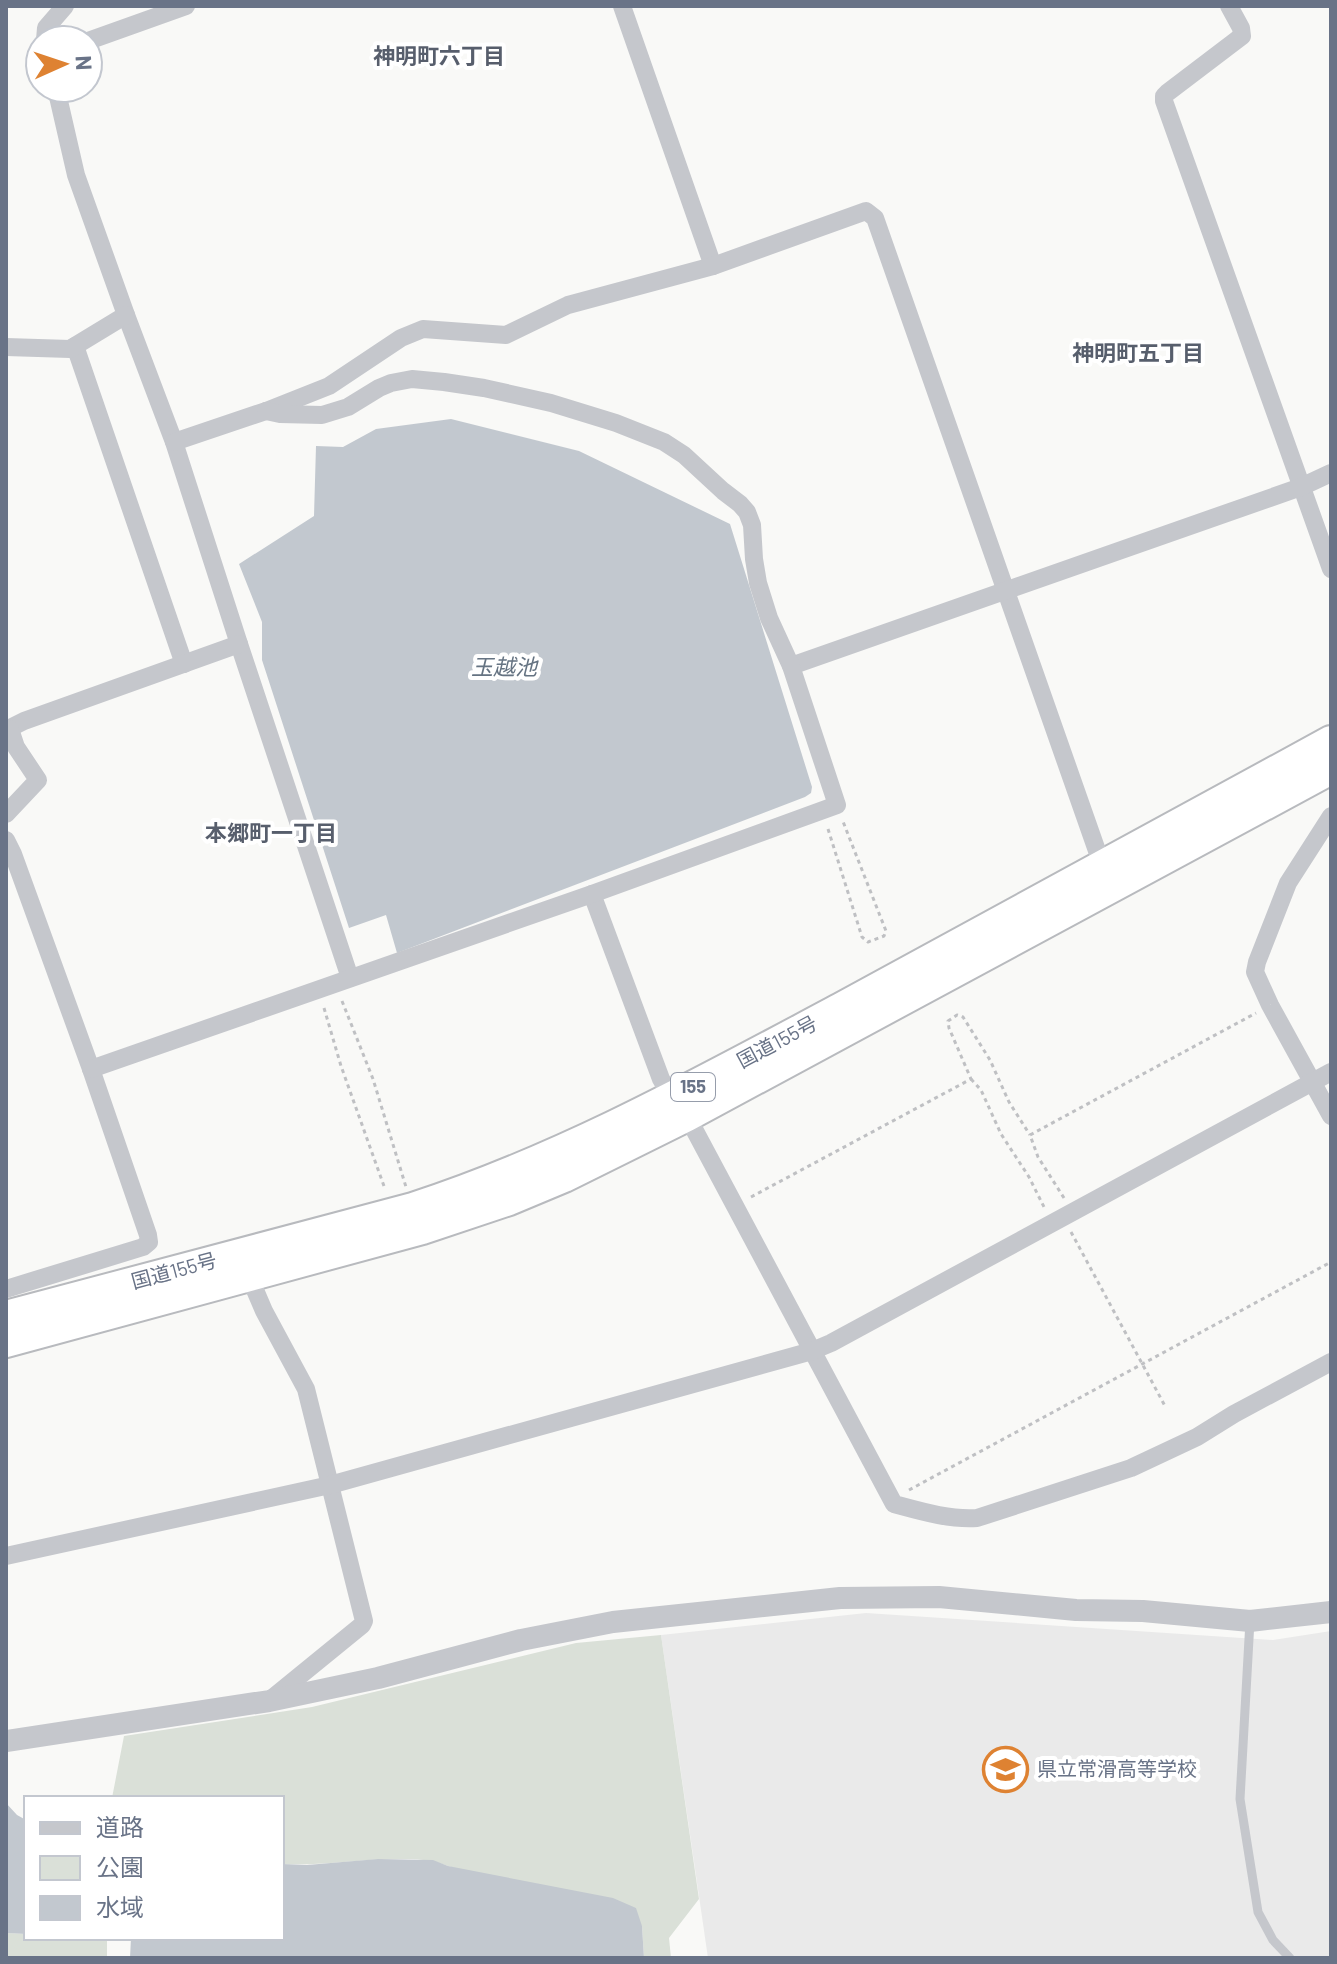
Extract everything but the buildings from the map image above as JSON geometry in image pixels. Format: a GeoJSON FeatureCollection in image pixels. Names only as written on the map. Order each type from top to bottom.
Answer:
{"type":"FeatureCollection","features":[{"type":"Feature","properties":{"kind":"highway","name":"国道155号"},"geometry":{"type":"LineString","coordinates":[[6,1342],[422,1229],[509,1200],[564,1177],[1102,865],[1331,741]]}},
{"type":"Feature","properties":{"kind":"highway","name":"国道155号"},"geometry":{"type":"LineString","coordinates":[[9,1303],[409,1196],[454,1195],[680,1107],[1331,769]]}},
{"type":"Feature","properties":{"kind":"street"},"geometry":{"type":"LineString","coordinates":[[49,24],[65,6]]}},
{"type":"Feature","properties":{"kind":"street"},"geometry":{"type":"LineString","coordinates":[[104,35],[186,6]]}},
{"type":"Feature","properties":{"kind":"street"},"geometry":{"type":"LineString","coordinates":[[622,6],[713,266]]}},
{"type":"Feature","properties":{"kind":"street"},"geometry":{"type":"LineString","coordinates":[[1229,6],[1242,36],[1167,93],[1164,101],[1331,569]]}},
{"type":"Feature","properties":{"kind":"street"},"geometry":{"type":"LineString","coordinates":[[60,104],[76,175],[174,442],[239,644],[334,983]]}},
{"type":"Feature","properties":{"kind":"street"},"geometry":{"type":"LineString","coordinates":[[174,442],[329,386],[401,338],[423,329],[506,335],[568,305],[713,266],[866,211],[875,218],[1102,865]]}},
{"type":"Feature","properties":{"kind":"street"},"geometry":{"type":"LineString","coordinates":[[6,347],[70,349],[126,315]]}},
{"type":"Feature","properties":{"kind":"street"},"geometry":{"type":"LineString","coordinates":[[75,346],[184,664]]}},
{"type":"Feature","properties":{"kind":"street"},"geometry":{"type":"LineString","coordinates":[[91,1069],[592,894],[829,807],[791,666],[769,618],[758,583],[752,525],[747,512],[684,455],[664,442],[616,423],[551,403],[444,382],[412,379],[391,383],[348,407],[322,415],[266,411]]}},
{"type":"Feature","properties":{"kind":"street"},"geometry":{"type":"LineString","coordinates":[[791,666],[1301,487],[1331,473]]}},
{"type":"Feature","properties":{"kind":"street"},"geometry":{"type":"LineString","coordinates":[[6,814],[38,780],[8,729],[239,644]]}},
{"type":"Feature","properties":{"kind":"street"},"geometry":{"type":"LineString","coordinates":[[1331,816],[1288,883],[1255,972],[1331,1116]]}},
{"type":"Feature","properties":{"kind":"street"},"geometry":{"type":"LineString","coordinates":[[6,840],[91,1069],[149,1242],[9,1303]]}},
{"type":"Feature","properties":{"kind":"street"},"geometry":{"type":"LineString","coordinates":[[592,894],[661,1079],[680,1107],[894,1504],[966,1519],[977,1518],[1131,1468],[1197,1437],[1331,1362]]}},
{"type":"Feature","properties":{"kind":"street"},"geometry":{"type":"LineString","coordinates":[[6,1556],[330,1485],[812,1351],[1331,1072]]}},
{"type":"Feature","properties":{"kind":"street"},"geometry":{"type":"LineString","coordinates":[[249,1276],[306,1389],[364,1621],[269,1701]]}},
{"type":"Feature","properties":{"kind":"street"},"geometry":{"type":"LineString","coordinates":[[6,1741],[269,1701],[378,1678],[521,1640],[613,1622],[840,1598],[939,1597],[1076,1610],[1143,1611],[1250,1621],[1331,1612]]}},
{"type":"Feature","properties":{"kind":"lane"},"geometry":{"type":"LineString","coordinates":[[1250,1621],[1240,1799],[1258,1912],[1273,1940],[1290,1958]]}},
{"type":"Feature","properties":{"kind":"path"},"geometry":{"type":"LineString","coordinates":[[829,807],[886,931],[884,936],[872,941],[865,941],[862,937],[829,807]]}},
{"type":"Feature","properties":{"kind":"path"},"geometry":{"type":"LineString","coordinates":[[334,983],[373,1079],[409,1196]]}},
{"type":"Feature","properties":{"kind":"path"},"geometry":{"type":"LineString","coordinates":[[334,983],[341,1066],[384,1190],[409,1196]]}},
{"type":"Feature","properties":{"kind":"path"},"geometry":{"type":"LineString","coordinates":[[1030,1135],[1270,1005]]}},
{"type":"Feature","properties":{"kind":"path"},"geometry":{"type":"LineString","coordinates":[[1063,1218],[1029,1177],[1001,1134],[981,1090],[971,1079],[949,1028],[948,1021],[957,1015],[963,1017],[990,1060],[1009,1102],[1030,1135],[1063,1218],[1165,1406]]}},
{"type":"Feature","properties":{"kind":"path"},"geometry":{"type":"LineString","coordinates":[[734,1207],[971,1079]]}},
{"type":"Feature","properties":{"kind":"path"},"geometry":{"type":"LineString","coordinates":[[891,1499],[1331,1262]]}},
{"type":"Feature","properties":{"kind":"shaded area","name":"県立常滑高等学校"},"geometry":{"type":"Polygon","coordinates":[[[866,1613],[1273,1640],[1331,1631],[1331,1958],[708,1958],[661,1635],[866,1613]]]}},
{"type":"Feature","properties":{"kind":"green space"},"geometry":{"type":"Polygon","coordinates":[[[661,1635],[699,1899],[669,1938],[671,1958],[644,1958],[642,1926],[436,1862],[397,1859],[284,1864],[284,1796],[112,1796],[124,1736],[312,1707],[576,1643],[661,1635]]]}},
{"type":"Feature","properties":{"kind":"green space"},"geometry":{"type":"Polygon","coordinates":[[[6,1933],[24,1934],[24,1940],[107,1940],[107,1958],[6,1958],[6,1933]]]}},
{"type":"Feature","properties":{"kind":"water","name":"玉越池"},"geometry":{"type":"Polygon","coordinates":[[[451,419],[579,451],[730,524],[812,787],[811,793],[805,797],[397,953],[386,915],[349,928],[262,660],[262,622],[239,564],[314,516],[316,446],[343,447],[376,429],[451,419]]]}},
{"type":"Feature","properties":{"kind":"water"},"geometry":{"type":"Polygon","coordinates":[[[6,1803],[24,1819],[24,1934],[6,1933],[6,1803]]]}},
{"type":"Feature","properties":{"kind":"water"},"geometry":{"type":"Polygon","coordinates":[[[378,1859],[433,1860],[448,1866],[613,1898],[636,1908],[642,1926],[644,1958],[130,1958],[131,1940],[284,1940],[284,1864],[378,1859]]]}},
{"type":"Feature","properties":{"kind":"place","name":"県立常滑高等学校"},"geometry":{"type":"Point","coordinates":[1006,1769]}},
{"type":"Feature","properties":{"kind":"district","name":"神明町六丁目"},"geometry":{"type":"Point","coordinates":[439,56]}},
{"type":"Feature","properties":{"kind":"district","name":"神明町五丁目"},"geometry":{"type":"Point","coordinates":[1138,353]}},
{"type":"Feature","properties":{"kind":"district","name":"本郷町一丁目"},"geometry":{"type":"Point","coordinates":[271,833]}}]}
